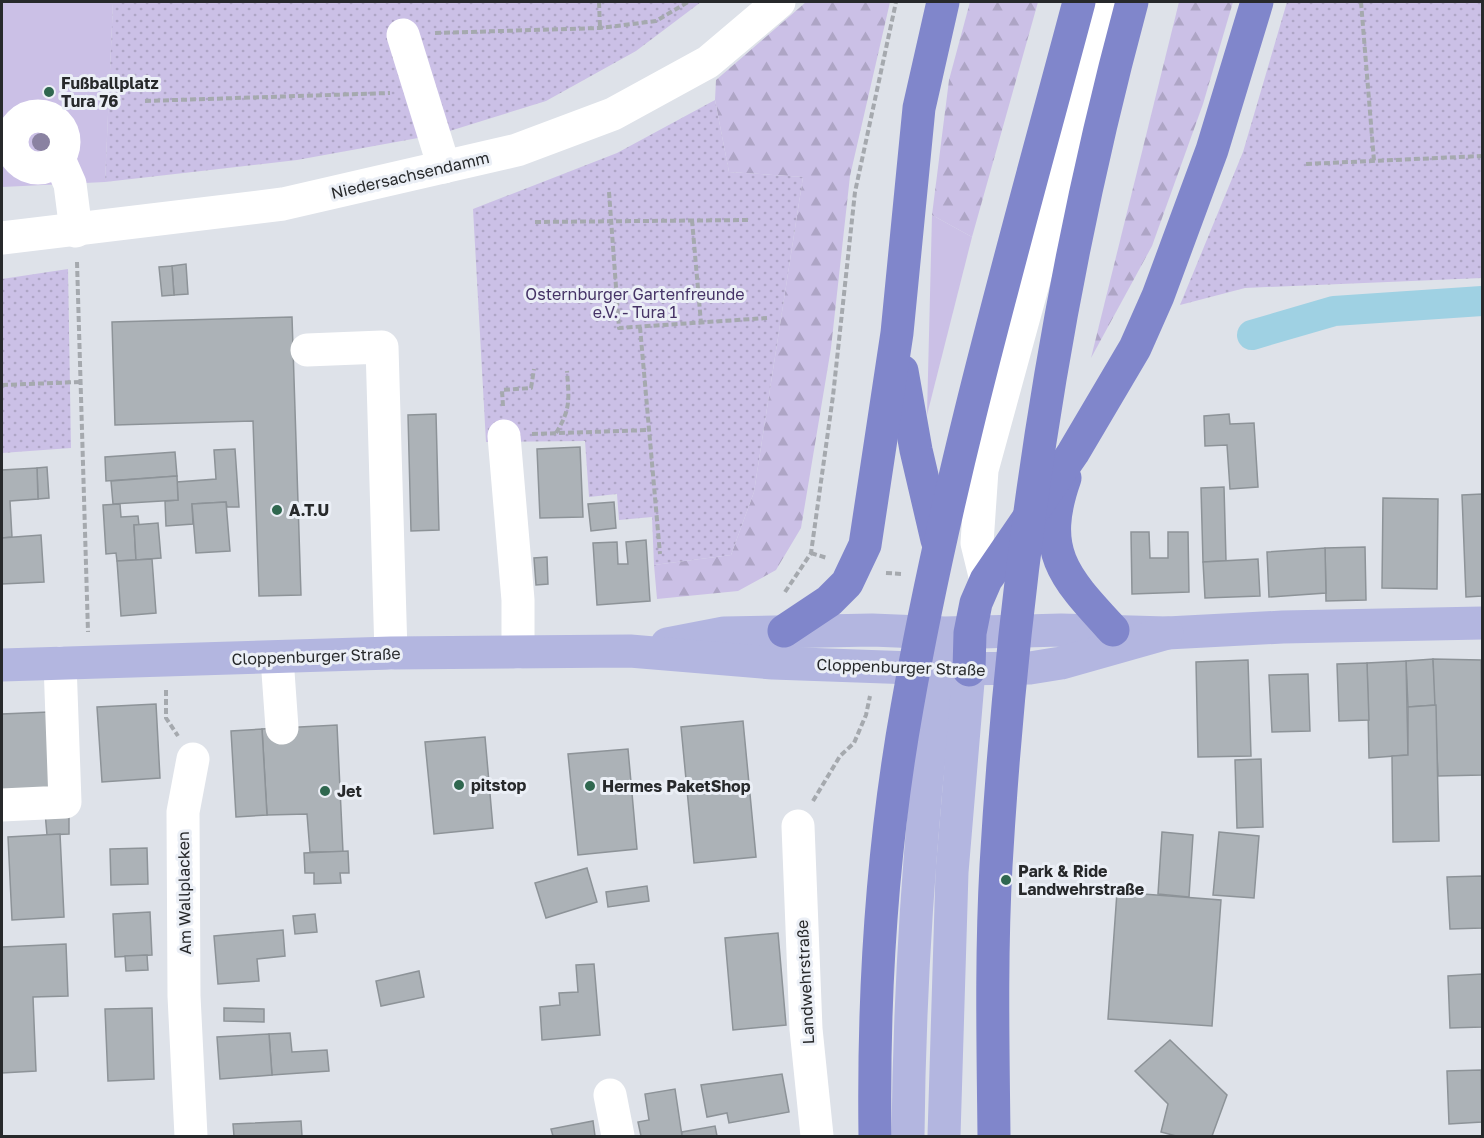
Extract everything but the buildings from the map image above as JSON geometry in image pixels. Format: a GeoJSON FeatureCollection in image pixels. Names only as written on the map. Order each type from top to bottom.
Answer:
{"type":"FeatureCollection","features":[{"type":"Feature","properties":{"kind":"highway"},"geometry":{"type":"LineString","coordinates":[[784,632],[829,601],[847,583],[865,545],[897,333],[919,108],[943,2]]}},
{"type":"Feature","properties":{"kind":"highway"},"geometry":{"type":"LineString","coordinates":[[875,1137],[877,981],[891,827],[907,710],[929,595],[969,426],[1079,2]]}},
{"type":"Feature","properties":{"kind":"highway"},"geometry":{"type":"LineString","coordinates":[[994,1137],[992,1011],[996,866],[1016,627],[1035,473],[1060,328],[1087,185],[1132,2]]}},
{"type":"Feature","properties":{"kind":"highway"},"geometry":{"type":"LineString","coordinates":[[957,633],[976,603],[986,580],[1073,453],[1135,348],[1158,296],[1212,150],[1257,2]]}},
{"type":"Feature","properties":{"kind":"highway"},"geometry":{"type":"LineString","coordinates":[[897,333],[905,395],[957,633],[955,669]]}},
{"type":"Feature","properties":{"kind":"highway"},"geometry":{"type":"LineString","coordinates":[[1073,453],[1058,497],[1053,538],[1063,569],[1071,582],[1113,630]]}},
{"type":"Feature","properties":{"kind":"main road","name":"Cloppenburger Straße"},"geometry":{"type":"LineString","coordinates":[[630,651],[724,633],[872,630],[957,633],[1113,630],[1167,633],[1283,627],[1482,623]]}},
{"type":"Feature","properties":{"kind":"main road","name":"Cloppenburger Straße"},"geometry":{"type":"LineString","coordinates":[[2,665],[391,653],[630,651],[726,660],[955,669],[1030,668],[1051,665],[1167,633]]}},
{"type":"Feature","properties":{"kind":"main road"},"geometry":{"type":"LineString","coordinates":[[908,1137],[909,1023],[925,798],[955,669]]}},
{"type":"Feature","properties":{"kind":"main road"},"geometry":{"type":"LineString","coordinates":[[945,1137],[955,669]]}},
{"type":"Feature","properties":{"kind":"street","name":"Niedersachsendamm"},"geometry":{"type":"LineString","coordinates":[[2,238],[76,231],[284,204],[517,150],[613,114],[708,62],[779,2]]}},
{"type":"Feature","properties":{"kind":"street"},"geometry":{"type":"LineString","coordinates":[[986,580],[977,543],[982,470],[1110,2]]}},
{"type":"Feature","properties":{"kind":"street"},"geometry":{"type":"LineString","coordinates":[[403,35],[444,167]]}},
{"type":"Feature","properties":{"kind":"street"},"geometry":{"type":"LineString","coordinates":[[59,159],[69,184],[76,231]]}},
{"type":"Feature","properties":{"kind":"street"},"geometry":{"type":"LineString","coordinates":[[307,350],[382,348],[391,653]]}},
{"type":"Feature","properties":{"kind":"street"},"geometry":{"type":"LineString","coordinates":[[504,436],[518,600],[518,652]]}},
{"type":"Feature","properties":{"kind":"street"},"geometry":{"type":"LineString","coordinates":[[277,658],[282,728]]}},
{"type":"Feature","properties":{"kind":"street"},"geometry":{"type":"LineString","coordinates":[[2,805],[64,802],[74,662]]}},
{"type":"Feature","properties":{"kind":"street","name":"Am Wallplacken"},"geometry":{"type":"LineString","coordinates":[[191,1137],[184,996],[183,812],[193,759]]}},
{"type":"Feature","properties":{"kind":"street","name":"Landwehrstraße"},"geometry":{"type":"LineString","coordinates":[[798,826],[806,1029],[817,1137]]}},
{"type":"Feature","properties":{"kind":"street"},"geometry":{"type":"LineString","coordinates":[[610,1095],[618,1137]]}},
{"type":"Feature","properties":{"kind":"path"},"geometry":{"type":"LineString","coordinates":[[599,2],[600,28]]}},
{"type":"Feature","properties":{"kind":"path"},"geometry":{"type":"LineString","coordinates":[[403,35],[600,28],[656,21],[688,2]]}},
{"type":"Feature","properties":{"kind":"path"},"geometry":{"type":"LineString","coordinates":[[776,599],[796,577],[811,553],[833,396],[855,192],[896,2]]}},
{"type":"Feature","properties":{"kind":"path"},"geometry":{"type":"LineString","coordinates":[[1361,2],[1374,160]]}},
{"type":"Feature","properties":{"kind":"path"},"geometry":{"type":"LineString","coordinates":[[145,101],[420,93]]}},
{"type":"Feature","properties":{"kind":"path"},"geometry":{"type":"LineString","coordinates":[[1306,164],[1482,156]]}},
{"type":"Feature","properties":{"kind":"path"},"geometry":{"type":"LineString","coordinates":[[609,192],[619,328],[767,318]]}},
{"type":"Feature","properties":{"kind":"path"},"geometry":{"type":"LineString","coordinates":[[692,220],[701,323]]}},
{"type":"Feature","properties":{"kind":"path"},"geometry":{"type":"LineString","coordinates":[[535,222],[749,220]]}},
{"type":"Feature","properties":{"kind":"path"},"geometry":{"type":"LineString","coordinates":[[74,662],[80,382],[76,231]]}},
{"type":"Feature","properties":{"kind":"path"},"geometry":{"type":"LineString","coordinates":[[640,327],[660,554]]}},
{"type":"Feature","properties":{"kind":"path"},"geometry":{"type":"LineString","coordinates":[[534,369],[531,388],[502,390],[504,436],[649,430]]}},
{"type":"Feature","properties":{"kind":"path"},"geometry":{"type":"LineString","coordinates":[[555,433],[567,415],[569,406],[567,371]]}},
{"type":"Feature","properties":{"kind":"path"},"geometry":{"type":"LineString","coordinates":[[2,384],[80,382]]}},
{"type":"Feature","properties":{"kind":"path"},"geometry":{"type":"LineString","coordinates":[[167,659],[166,718],[193,759]]}},
{"type":"Feature","properties":{"kind":"path"},"geometry":{"type":"LineString","coordinates":[[798,826],[840,756],[854,743],[867,715],[872,689],[872,666]]}},
{"type":"Feature","properties":{"kind":"green space","name":"Fußballplatz Tura 76"},"geometry":{"type":"Polygon","coordinates":[[[2,2],[113,2],[105,182],[2,187],[2,2]]]}},
{"type":"Feature","properties":{"kind":"green space"},"geometry":{"type":"Polygon","coordinates":[[[113,2],[701,2],[636,51],[546,101],[440,134],[297,160],[105,182],[113,2]]]}},
{"type":"Feature","properties":{"kind":"green space"},"geometry":{"type":"Polygon","coordinates":[[[806,2],[890,2],[850,176],[831,348],[801,528],[776,570],[738,591],[657,599],[654,565],[731,555],[754,492],[803,177],[729,172],[715,100],[716,80],[806,2]]]}},
{"type":"Feature","properties":{"kind":"green space"},"geometry":{"type":"Polygon","coordinates":[[[970,2],[1038,2],[972,237],[932,215],[949,80],[970,2]]]}},
{"type":"Feature","properties":{"kind":"green space"},"geometry":{"type":"Polygon","coordinates":[[[1179,2],[1233,2],[1203,104],[1152,246],[1091,358],[1179,2]]]}},
{"type":"Feature","properties":{"kind":"green space"},"geometry":{"type":"Polygon","coordinates":[[[1287,2],[1482,2],[1482,278],[1245,288],[1180,305],[1243,152],[1287,2]]]}},
{"type":"Feature","properties":{"kind":"green space","name":"Osternburger Gartenfreunde e.V. - Tura 1"},"geometry":{"type":"Polygon","coordinates":[[[715,100],[729,172],[803,177],[754,492],[731,555],[654,565],[652,517],[619,520],[617,494],[589,497],[585,441],[486,442],[473,209],[617,153],[715,100]]]}},
{"type":"Feature","properties":{"kind":"green space"},"geometry":{"type":"Polygon","coordinates":[[[932,215],[972,237],[927,415],[932,215]]]}},
{"type":"Feature","properties":{"kind":"green space"},"geometry":{"type":"Polygon","coordinates":[[[68,269],[71,448],[2,453],[2,279],[68,269]]]}},
{"type":"Feature","properties":{"kind":"waterway"},"geometry":{"type":"LineString","coordinates":[[1252,335],[1334,311],[1482,301]]}},
{"type":"Feature","properties":{"kind":"place","name":"Fußballplatz Tura 76"},"geometry":{"type":"Point","coordinates":[49,92]}},
{"type":"Feature","properties":{"kind":"place","name":"A.T.U"},"geometry":{"type":"Point","coordinates":[277,510]}},
{"type":"Feature","properties":{"kind":"place","name":"pitstop"},"geometry":{"type":"Point","coordinates":[459,785]}},
{"type":"Feature","properties":{"kind":"place","name":"Hermes PaketShop"},"geometry":{"type":"Point","coordinates":[590,786]}},
{"type":"Feature","properties":{"kind":"place","name":"Jet"},"geometry":{"type":"Point","coordinates":[325,791]}},
{"type":"Feature","properties":{"kind":"place","name":"Park & Ride Landwehrstraße"},"geometry":{"type":"Point","coordinates":[1006,880]}}]}
